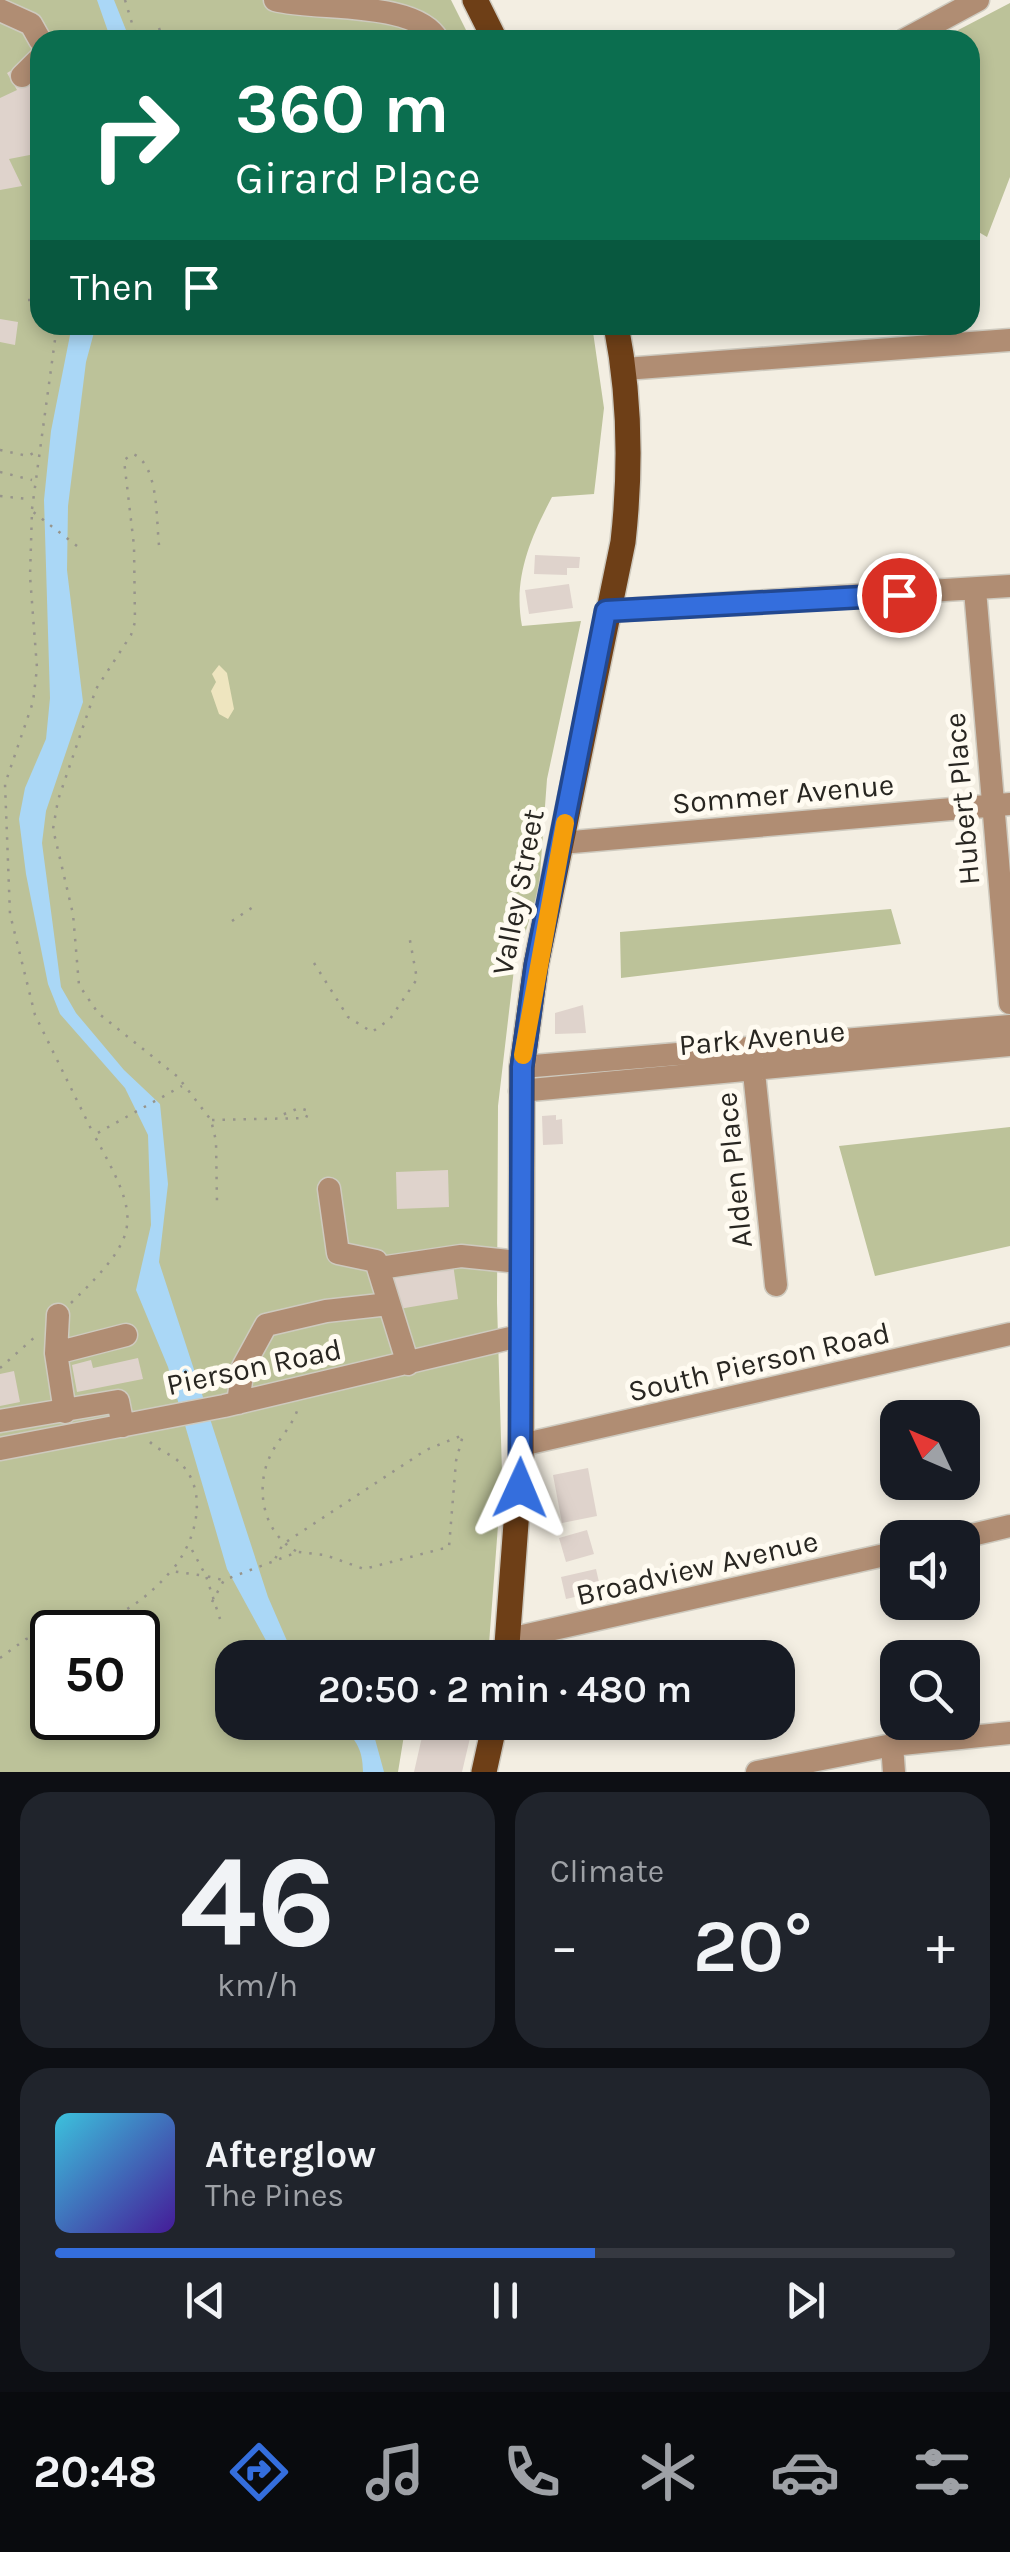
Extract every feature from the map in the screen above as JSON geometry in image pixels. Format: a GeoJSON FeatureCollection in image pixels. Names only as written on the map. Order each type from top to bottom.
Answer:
{"type":"FeatureCollection","features":[{"type":"Feature","properties":{"kind":"main road"},"geometry":{"type":"LineString","coordinates":[[475,0],[490,30]]}},
{"type":"Feature","properties":{"kind":"main road","name":"Valley Street"},"geometry":{"type":"LineString","coordinates":[[508,1640],[520,1445],[521,1079],[561,842],[623,542],[628,499],[625,369],[618,335]]}},
{"type":"Feature","properties":{"kind":"main road"},"geometry":{"type":"LineString","coordinates":[[484,1772],[490,1740]]}},
{"type":"Feature","properties":{"kind":"street"},"geometry":{"type":"LineString","coordinates":[[275,0],[399,13],[433,30]]}},
{"type":"Feature","properties":{"kind":"street"},"geometry":{"type":"LineString","coordinates":[[922,30],[978,0]]}},
{"type":"Feature","properties":{"kind":"street"},"geometry":{"type":"LineString","coordinates":[[0,10],[31,24],[34,30]]}},
{"type":"Feature","properties":{"kind":"street"},"geometry":{"type":"LineString","coordinates":[[625,369],[1010,340]]}},
{"type":"Feature","properties":{"kind":"street"},"geometry":{"type":"LineString","coordinates":[[606,611],[1010,586]]}},
{"type":"Feature","properties":{"kind":"street","name":"Hubert Place"},"geometry":{"type":"LineString","coordinates":[[975,590],[1001,805],[1010,1003]]}},
{"type":"Feature","properties":{"kind":"street","name":"Sommer Avenue"},"geometry":{"type":"LineString","coordinates":[[561,842],[1001,805]]}},
{"type":"Feature","properties":{"kind":"street","name":"Park Avenue"},"geometry":{"type":"LineString","coordinates":[[752,1059],[1010,1026]]}},
{"type":"Feature","properties":{"kind":"street","name":"Park Avenue"},"geometry":{"type":"LineString","coordinates":[[521,1079],[752,1059],[1010,1045]]}},
{"type":"Feature","properties":{"kind":"street","name":"Alden Place"},"geometry":{"type":"LineString","coordinates":[[752,1059],[776,1285]]}},
{"type":"Feature","properties":{"kind":"street"},"geometry":{"type":"LineString","coordinates":[[329,1189],[338,1253],[369,1257],[380,1268],[408,1364]]}},
{"type":"Feature","properties":{"kind":"street"},"geometry":{"type":"LineString","coordinates":[[380,1268],[461,1256],[519,1262]]}},
{"type":"Feature","properties":{"kind":"street"},"geometry":{"type":"LineString","coordinates":[[231,1404],[243,1367],[266,1326],[326,1311],[390,1304]]}},
{"type":"Feature","properties":{"kind":"street"},"geometry":{"type":"LineString","coordinates":[[58,1315],[56,1353],[62,1437]]}},
{"type":"Feature","properties":{"kind":"street","name":"South Pierson Road"},"geometry":{"type":"LineString","coordinates":[[520,1445],[1010,1334]]}},
{"type":"Feature","properties":{"kind":"street"},"geometry":{"type":"LineString","coordinates":[[56,1353],[126,1336]]}},
{"type":"Feature","properties":{"kind":"street","name":"Pierson Road"},"geometry":{"type":"LineString","coordinates":[[0,1449],[231,1404],[520,1336]]}},
{"type":"Feature","properties":{"kind":"street"},"geometry":{"type":"LineString","coordinates":[[0,1421],[118,1401],[124,1426]]}},
{"type":"Feature","properties":{"kind":"street"},"geometry":{"type":"LineString","coordinates":[[980,1533],[1010,1526]]}},
{"type":"Feature","properties":{"kind":"street","name":"Broadview Avenue"},"geometry":{"type":"LineString","coordinates":[[540,1640],[880,1556]]}},
{"type":"Feature","properties":{"kind":"street"},"geometry":{"type":"LineString","coordinates":[[757,1772],[892,1745],[1010,1733]]}},
{"type":"Feature","properties":{"kind":"street"},"geometry":{"type":"LineString","coordinates":[[892,1745],[894,1772]]}},
{"type":"Feature","properties":{"kind":"path"},"geometry":{"type":"LineString","coordinates":[[126,0],[134,30]]}},
{"type":"Feature","properties":{"kind":"path"},"geometry":{"type":"LineString","coordinates":[[0,1368],[108,1267],[125,1235],[126,1192],[36,1014],[10,914],[4,784],[36,692],[30,576],[33,480],[51,393],[56,335]]}},
{"type":"Feature","properties":{"kind":"path"},"geometry":{"type":"LineString","coordinates":[[0,450],[28,456],[36,463]]}},
{"type":"Feature","properties":{"kind":"path"},"geometry":{"type":"LineString","coordinates":[[28,456],[38,450]]}},
{"type":"Feature","properties":{"kind":"path"},"geometry":{"type":"LineString","coordinates":[[159,545],[150,472],[144,460],[132,454],[124,460],[134,546],[136,622],[132,636],[95,690],[58,800],[53,829],[73,914],[79,985],[98,1013],[162,1061],[211,1120],[216,1141],[217,1203]]}},
{"type":"Feature","properties":{"kind":"path"},"geometry":{"type":"LineString","coordinates":[[0,472],[33,480]]}},
{"type":"Feature","properties":{"kind":"path"},"geometry":{"type":"LineString","coordinates":[[0,496],[32,499]]}},
{"type":"Feature","properties":{"kind":"path"},"geometry":{"type":"LineString","coordinates":[[32,510],[76,546]]}},
{"type":"Feature","properties":{"kind":"path"},"geometry":{"type":"LineString","coordinates":[[232,921],[256,905]]}},
{"type":"Feature","properties":{"kind":"path"},"geometry":{"type":"LineString","coordinates":[[314,963],[348,1017],[372,1032],[390,1019],[417,980],[410,935]]}},
{"type":"Feature","properties":{"kind":"path"},"geometry":{"type":"LineString","coordinates":[[94,1135],[183,1085]]}},
{"type":"Feature","properties":{"kind":"path"},"geometry":{"type":"LineString","coordinates":[[211,1120],[306,1118],[310,1111],[299,1108],[277,1117]]}},
{"type":"Feature","properties":{"kind":"path"},"geometry":{"type":"LineString","coordinates":[[275,1560],[283,1544],[426,1450],[463,1435],[456,1462],[449,1547],[364,1569],[325,1555],[298,1552],[283,1544],[266,1516],[264,1475],[269,1457],[299,1412],[298,1403]]}},
{"type":"Feature","properties":{"kind":"path"},"geometry":{"type":"LineString","coordinates":[[130,1610],[171,1572],[190,1547],[197,1516],[192,1482],[180,1462],[150,1442]]}},
{"type":"Feature","properties":{"kind":"path"},"geometry":{"type":"LineString","coordinates":[[190,1547],[206,1576],[220,1618]]}},
{"type":"Feature","properties":{"kind":"path"},"geometry":{"type":"LineString","coordinates":[[171,1572],[224,1580],[298,1552]]}},
{"type":"Feature","properties":{"kind":"path"},"geometry":{"type":"LineString","coordinates":[[212,1602],[224,1580]]}},
{"type":"Feature","properties":{"kind":"path"},"geometry":{"type":"LineString","coordinates":[[0,1658],[30,1638]]}},
{"type":"Feature","properties":{"kind":"green space"},"geometry":{"type":"Polygon","coordinates":[[[0,0],[451,0],[466,30],[30,30],[30,335],[593,335],[604,408],[594,494],[552,497],[530,544],[520,591],[522,626],[581,621],[547,779],[539,888],[514,969],[498,1106],[497,1303],[502,1473],[489,1640],[215,1640],[215,1740],[403,1740],[398,1772],[0,1772],[0,0]]]}},
{"type":"Feature","properties":{"kind":"green space"},"geometry":{"type":"Polygon","coordinates":[[[1010,3],[1010,177],[987,237],[980,233],[980,30],[958,30],[1010,3]]]}},
{"type":"Feature","properties":{"kind":"green space"},"geometry":{"type":"Polygon","coordinates":[[[891,909],[901,944],[621,978],[620,932],[891,909]]]}},
{"type":"Feature","properties":{"kind":"green space"},"geometry":{"type":"Polygon","coordinates":[[[1010,1127],[1010,1246],[875,1276],[839,1146],[1010,1127]]]}},
{"type":"Feature","properties":{"kind":"sand"},"geometry":{"type":"Polygon","coordinates":[[[219,665],[227,673],[234,709],[228,719],[219,714],[211,691],[216,682],[212,674],[219,665]]]}},
{"type":"Feature","properties":{"kind":"water"},"geometry":{"type":"Polygon","coordinates":[[[97,0],[114,0],[126,30],[108,30],[97,0]]]}},
{"type":"Feature","properties":{"kind":"water"},"geometry":{"type":"Polygon","coordinates":[[[70,335],[93,335],[86,362],[68,506],[67,570],[83,702],[46,811],[42,843],[61,987],[76,1013],[124,1070],[160,1104],[168,1184],[159,1262],[268,1597],[287,1640],[266,1640],[227,1569],[168,1367],[136,1290],[151,1225],[148,1135],[125,1088],[60,1014],[48,984],[19,819],[25,788],[46,739],[50,698],[44,500],[51,431],[70,335]]]}},
{"type":"Feature","properties":{"kind":"water"},"geometry":{"type":"Polygon","coordinates":[[[354,1740],[375,1740],[384,1772],[363,1772],[354,1740]]]}},
{"type":"Feature","properties":{"kind":"building"},"geometry":{"type":"Polygon","coordinates":[[[17,67],[27,85],[30,83],[30,155],[9,159],[22,186],[0,190],[0,98],[17,90],[7,73],[17,67]]]}},
{"type":"Feature","properties":{"kind":"building"},"geometry":{"type":"Polygon","coordinates":[[[0,319],[18,322],[15,345],[0,342],[0,319]]]}},
{"type":"Feature","properties":{"kind":"building"},"geometry":{"type":"Polygon","coordinates":[[[535,555],[580,557],[579,568],[567,568],[567,575],[534,574],[535,555]]]}},
{"type":"Feature","properties":{"kind":"building"},"geometry":{"type":"Polygon","coordinates":[[[569,584],[573,608],[529,614],[525,590],[569,584]]]}},
{"type":"Feature","properties":{"kind":"building"},"geometry":{"type":"Polygon","coordinates":[[[583,1005],[586,1033],[555,1034],[555,1013],[583,1005]]]}},
{"type":"Feature","properties":{"kind":"building"},"geometry":{"type":"Polygon","coordinates":[[[556,1115],[556,1120],[562,1119],[563,1144],[543,1145],[542,1116],[556,1115]]]}},
{"type":"Feature","properties":{"kind":"building"},"geometry":{"type":"Polygon","coordinates":[[[448,1170],[449,1207],[397,1209],[396,1172],[448,1170]]]}},
{"type":"Feature","properties":{"kind":"building"},"geometry":{"type":"Polygon","coordinates":[[[453,1264],[458,1299],[399,1309],[393,1274],[453,1264]]]}},
{"type":"Feature","properties":{"kind":"building"},"geometry":{"type":"Polygon","coordinates":[[[138,1358],[143,1379],[77,1392],[72,1365],[91,1360],[93,1368],[138,1358]]]}},
{"type":"Feature","properties":{"kind":"building"},"geometry":{"type":"Polygon","coordinates":[[[14,1371],[20,1402],[0,1406],[0,1374],[14,1371]]]}},
{"type":"Feature","properties":{"kind":"building"},"geometry":{"type":"Polygon","coordinates":[[[588,1468],[597,1516],[562,1523],[553,1475],[588,1468]]]}},
{"type":"Feature","properties":{"kind":"building"},"geometry":{"type":"Polygon","coordinates":[[[587,1530],[594,1554],[566,1562],[559,1538],[587,1530]]]}},
{"type":"Feature","properties":{"kind":"building"},"geometry":{"type":"Polygon","coordinates":[[[596,1569],[601,1591],[566,1599],[561,1577],[596,1569]]]}},
{"type":"Feature","properties":{"kind":"building"},"geometry":{"type":"Polygon","coordinates":[[[421,1740],[470,1740],[462,1772],[414,1772],[421,1740]]]}},
{"type":"Feature","properties":{"kind":"slow traffic"},"geometry":{"type":"LineString","coordinates":[[523,1055],[536,965],[565,823]]}},
{"type":"Feature","properties":{"kind":"route"},"geometry":{"type":"LineString","coordinates":[[520,1488],[520,1113],[526,1026],[606,611],[899,595]]}}]}
